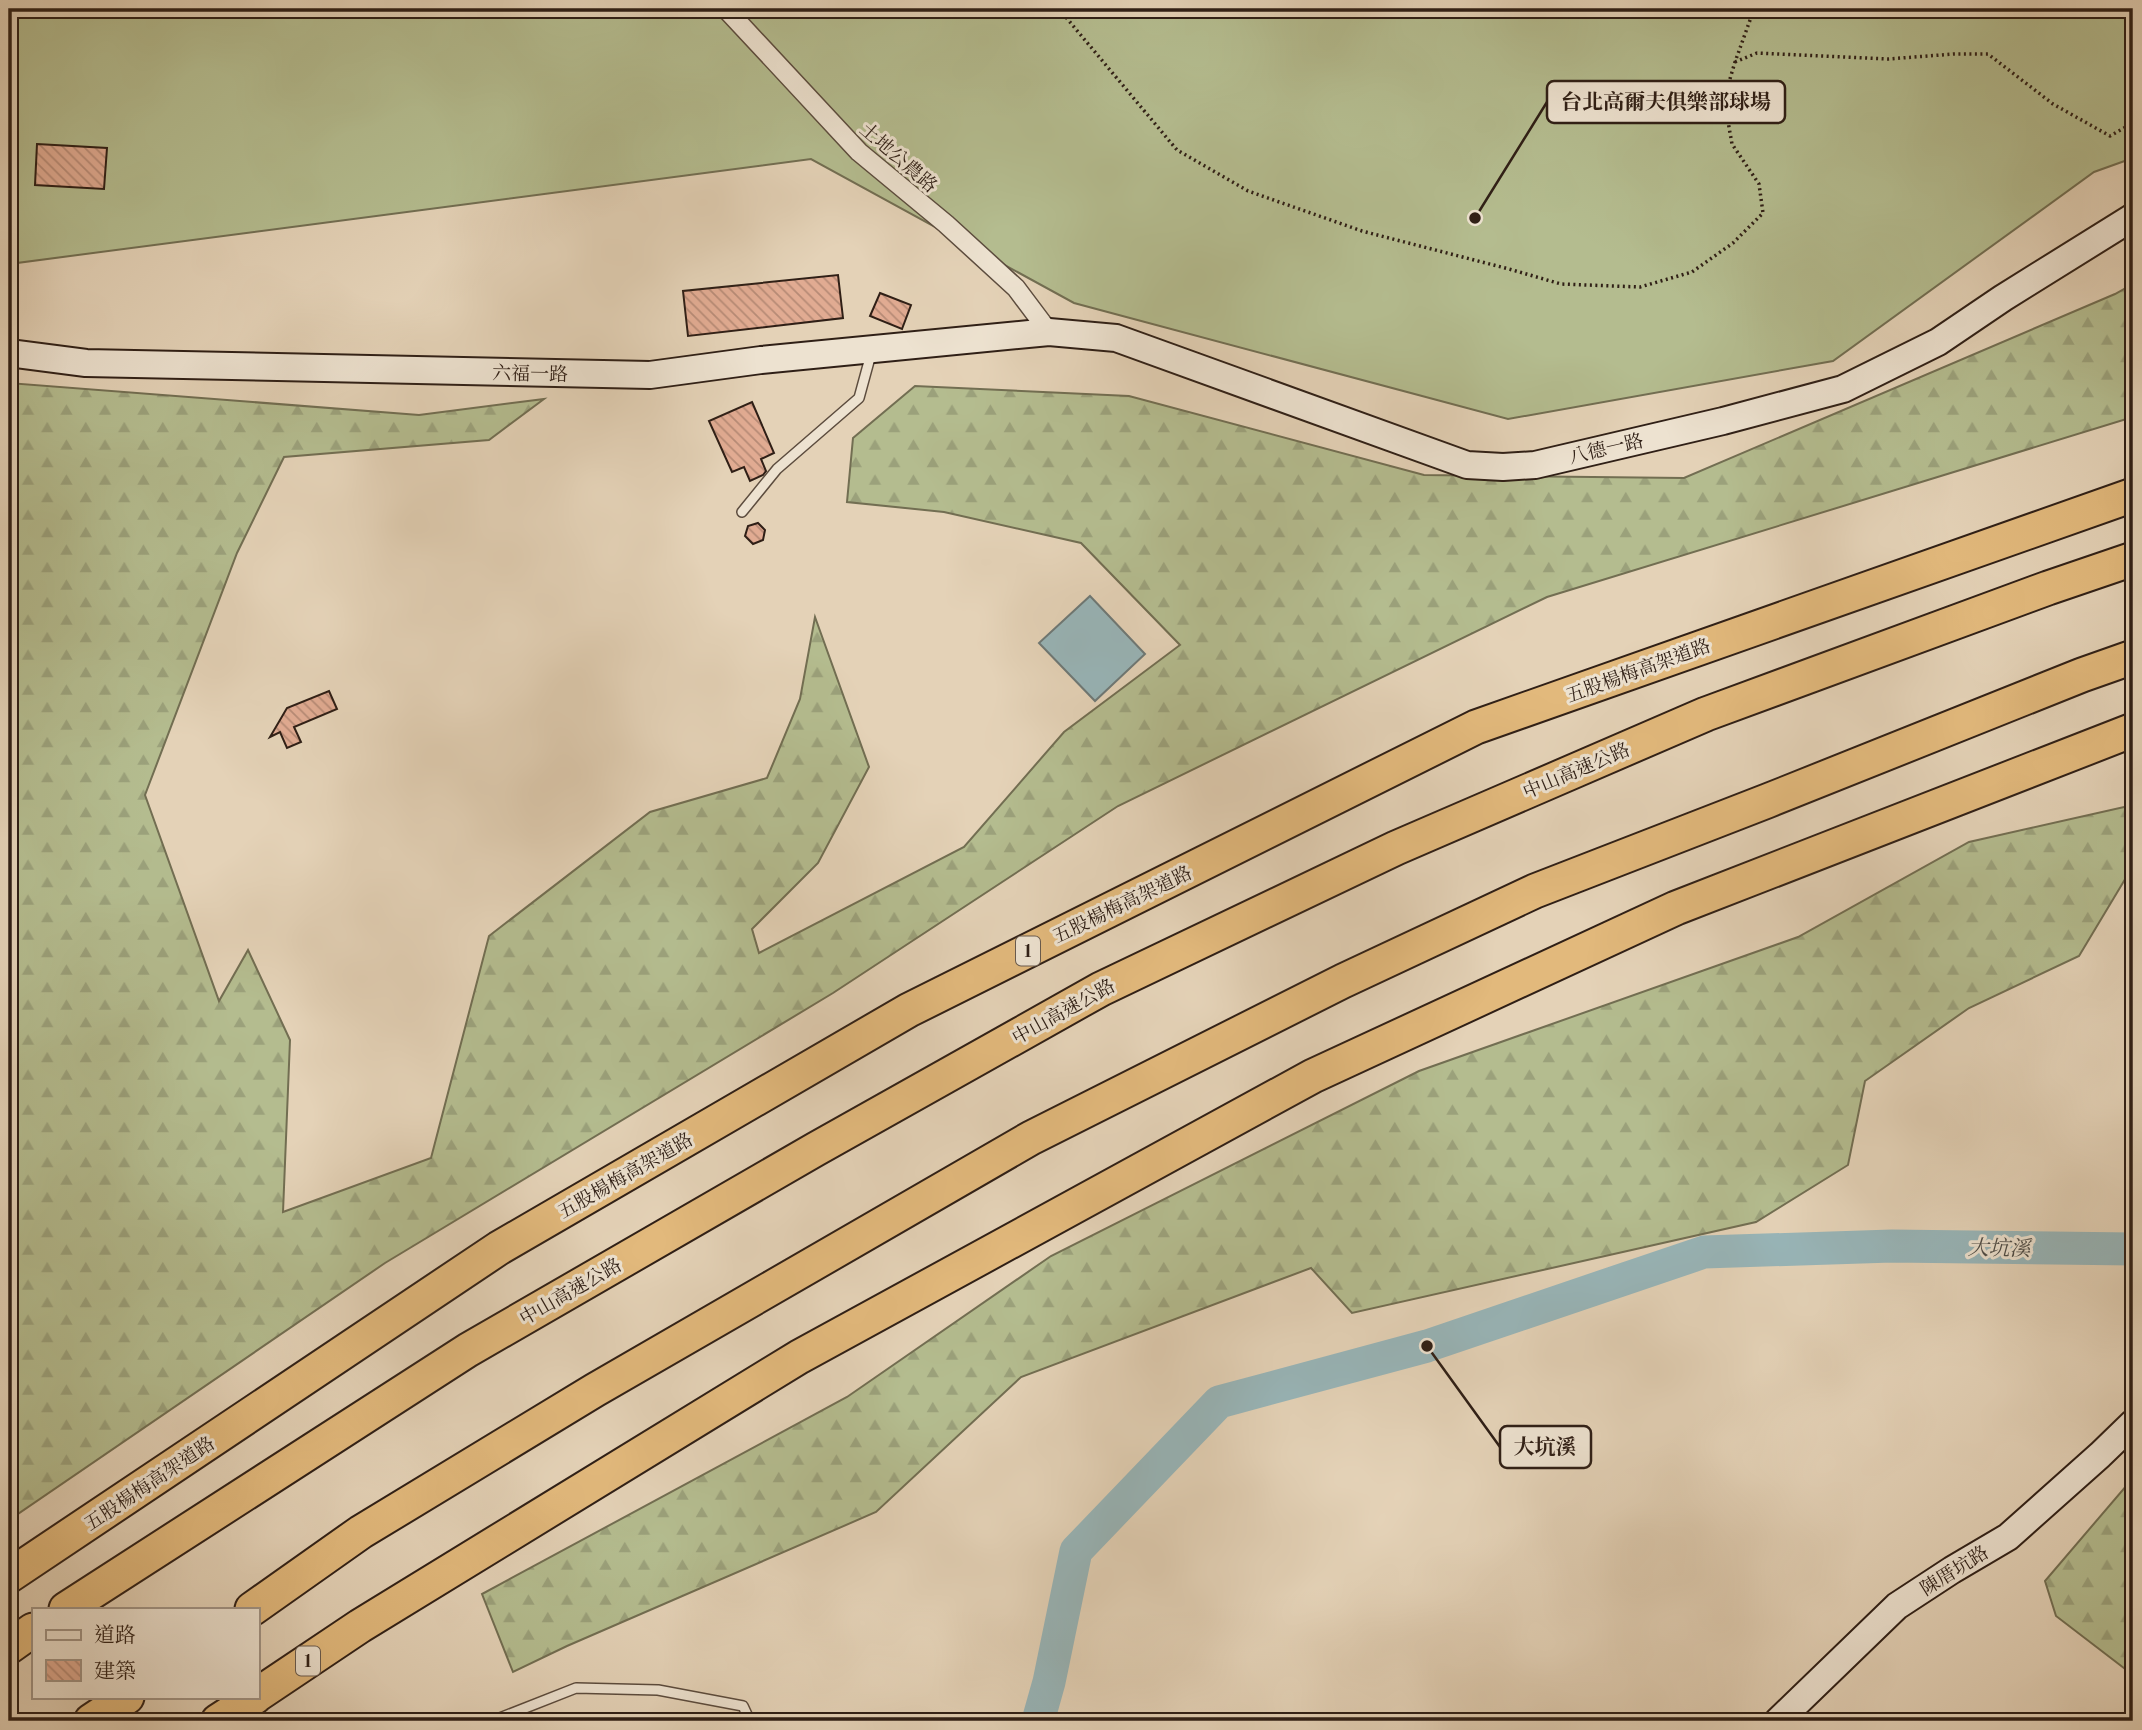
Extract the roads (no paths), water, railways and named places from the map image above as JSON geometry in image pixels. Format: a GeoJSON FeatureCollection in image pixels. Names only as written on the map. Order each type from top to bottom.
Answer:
{"type":"FeatureCollection","features":[{"type":"Feature","properties":{"kind":"highway","name":"五股楊梅高架道路"},"geometry":{"type":"LineString","coordinates":[[9,1576],[499,1248],[909,1010],[1476,727],[2133,495]]}},
{"type":"Feature","properties":{"kind":"highway","name":"中山高速公路"},"geometry":{"type":"LineString","coordinates":[[68,1608],[468,1350],[816,1149],[1101,989],[1396,848],[1706,714],[2133,559]]}},
{"type":"Feature","properties":{"kind":"highway"},"geometry":{"type":"LineString","coordinates":[[253,1608],[361,1532],[595,1390],[1056,1126],[1343,981],[1535,891],[2133,657]]}},
{"type":"Feature","properties":{"kind":"highway","name":"1"},"geometry":{"type":"LineString","coordinates":[[259,1694],[359,1626],[799,1357],[1313,1076],[1676,908],[2133,730]]}},
{"type":"Feature","properties":{"kind":"highway"},"geometry":{"type":"LineString","coordinates":[[9,1647],[32,1631]]}},
{"type":"Feature","properties":{"kind":"highway"},"geometry":{"type":"LineString","coordinates":[[92,1721],[126,1698]]}},
{"type":"Feature","properties":{"kind":"highway","name":"1"},"geometry":{"type":"LineString","coordinates":[[218,1721],[253,1698]]}},
{"type":"Feature","properties":{"kind":"street","name":"土地公農路"},"geometry":{"type":"LineString","coordinates":[[726,9],[859,152],[946,224],[1016,288],[1049,332]]}},
{"type":"Feature","properties":{"kind":"street","name":"八德一路"},"geometry":{"type":"LineString","coordinates":[[1049,332],[1116,338],[1467,465],[1503,467],[1535,464],[1723,421],[1843,389],[1938,342],[2133,217]]}},
{"type":"Feature","properties":{"kind":"street","name":"六福一路"},"geometry":{"type":"LineString","coordinates":[[9,353],[86,363],[650,375],[761,360],[1049,332]]}},
{"type":"Feature","properties":{"kind":"street","name":"陳厝坑路"},"geometry":{"type":"LineString","coordinates":[[1778,1721],[1897,1606],[2008,1537],[2133,1423]]}},
{"type":"Feature","properties":{"kind":"lane"},"geometry":{"type":"LineString","coordinates":[[742,512],[776,468],[859,398],[872,349]]}},
{"type":"Feature","properties":{"kind":"lane"},"geometry":{"type":"LineString","coordinates":[[492,1721],[576,1689],[658,1690],[743,1706],[750,1721]]}},
{"type":"Feature","properties":{"kind":"water"},"geometry":{"type":"Polygon","coordinates":[[[1090,596],[1145,654],[1095,701],[1039,643],[1090,596]]]}},
{"type":"Feature","properties":{"kind":"waterway","name":"大坑溪"},"geometry":{"type":"LineString","coordinates":[[1038,1721],[1049,1682],[1076,1551],[1219,1402],[1427,1346],[1704,1252],[1892,1246],[2133,1249]]}},
{"type":"Feature","properties":{"kind":"place","name":"台北高爾夫俱樂部球場"},"geometry":{"type":"Point","coordinates":[1475,218]}},
{"type":"Feature","properties":{"kind":"place","name":"大坑溪"},"geometry":{"type":"Point","coordinates":[1427,1346]}}]}
